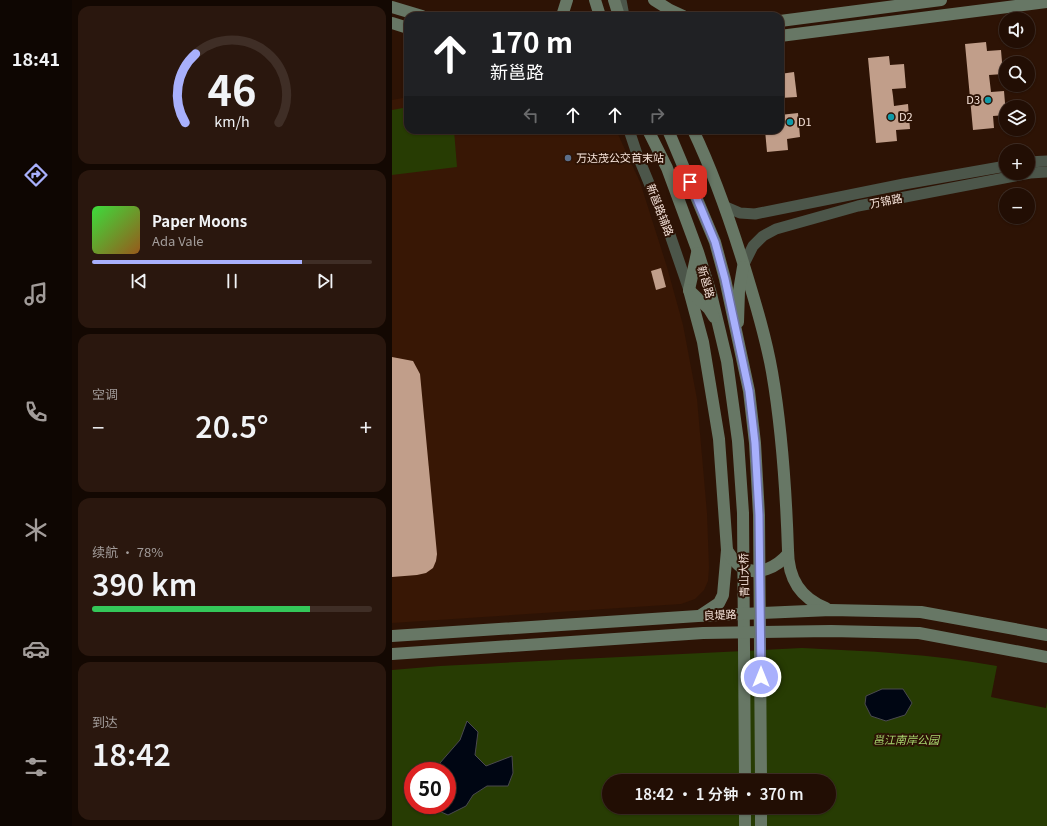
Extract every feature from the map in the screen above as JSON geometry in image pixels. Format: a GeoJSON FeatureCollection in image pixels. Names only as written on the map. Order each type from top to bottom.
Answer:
{"type":"FeatureCollection","features":[{"type":"Feature","properties":{"kind":"main road"},"geometry":{"type":"LineString","coordinates":[[563,12],[567,0]]}},
{"type":"Feature","properties":{"kind":"main road"},"geometry":{"type":"LineString","coordinates":[[595,0],[599,12]]}},
{"type":"Feature","properties":{"kind":"main road"},"geometry":{"type":"LineString","coordinates":[[614,0],[618,12]]}},
{"type":"Feature","properties":{"kind":"main road"},"geometry":{"type":"LineString","coordinates":[[654,0],[674,12]]}},
{"type":"Feature","properties":{"kind":"main road"},"geometry":{"type":"LineString","coordinates":[[784,20],[941,0]]}},
{"type":"Feature","properties":{"kind":"main road"},"geometry":{"type":"LineString","coordinates":[[784,35],[1047,2]]}},
{"type":"Feature","properties":{"kind":"main road"},"geometry":{"type":"LineString","coordinates":[[392,7],[409,12]]}},
{"type":"Feature","properties":{"kind":"main road"},"geometry":{"type":"LineString","coordinates":[[392,23],[404,27]]}},
{"type":"Feature","properties":{"kind":"main road"},"geometry":{"type":"LineString","coordinates":[[643,134],[657,149]]}},
{"type":"Feature","properties":{"kind":"main road","name":"新邕路"},"geometry":{"type":"LineString","coordinates":[[650,134],[667,168],[698,252],[727,361],[738,441]]}},
{"type":"Feature","properties":{"kind":"main road","name":"新邕路"},"geometry":{"type":"LineString","coordinates":[[670,134],[715,242],[725,279],[749,391],[755,443]]}},
{"type":"Feature","properties":{"kind":"main road"},"geometry":{"type":"LineString","coordinates":[[695,134],[726,206],[761,322],[772,371],[785,473],[788,554],[792,573],[800,592],[814,604],[831,610]]}},
{"type":"Feature","properties":{"kind":"main road"},"geometry":{"type":"LineString","coordinates":[[698,252],[689,290],[709,374],[719,439],[727,550],[723,595],[719,603],[698,616]]}},
{"type":"Feature","properties":{"kind":"main road"},"geometry":{"type":"LineString","coordinates":[[738,339],[739,291],[744,264]]}},
{"type":"Feature","properties":{"kind":"main road"},"geometry":{"type":"LineString","coordinates":[[689,290],[708,309],[717,323]]}},
{"type":"Feature","properties":{"kind":"main road","name":"青山大桥"},"geometry":{"type":"LineString","coordinates":[[738,441],[743,513],[745,774]]}},
{"type":"Feature","properties":{"kind":"main road","name":"青山大桥"},"geometry":{"type":"LineString","coordinates":[[755,443],[761,588],[761,774]]}},
{"type":"Feature","properties":{"kind":"main road"},"geometry":{"type":"LineString","coordinates":[[727,550],[742,568],[756,570],[771,569],[780,563],[788,554]]}},
{"type":"Feature","properties":{"kind":"main road","name":"良堤路"},"geometry":{"type":"LineString","coordinates":[[392,636],[698,616],[831,610],[921,612],[1047,635]]}},
{"type":"Feature","properties":{"kind":"main road"},"geometry":{"type":"LineString","coordinates":[[632,620],[634,639]]}},
{"type":"Feature","properties":{"kind":"main road","name":"良堤路"},"geometry":{"type":"LineString","coordinates":[[392,654],[634,639],[702,633],[824,631],[919,633],[1047,657]]}},
{"type":"Feature","properties":{"kind":"main road"},"geometry":{"type":"LineString","coordinates":[[745,814],[745,826]]}},
{"type":"Feature","properties":{"kind":"main road"},"geometry":{"type":"LineString","coordinates":[[761,814],[761,826]]}},
{"type":"Feature","properties":{"kind":"street"},"geometry":{"type":"LineString","coordinates":[[621,0],[623,12]]}},
{"type":"Feature","properties":{"kind":"street","name":"新邕路辅路"},"geometry":{"type":"LineString","coordinates":[[631,134],[668,229],[689,290]]}},
{"type":"Feature","properties":{"kind":"street"},"geometry":{"type":"LineString","coordinates":[[1035,162],[1047,161]]}},
{"type":"Feature","properties":{"kind":"street","name":"万锦路"},"geometry":{"type":"LineString","coordinates":[[726,206],[740,213],[755,214],[904,184],[999,167]]}},
{"type":"Feature","properties":{"kind":"street","name":"万锦路"},"geometry":{"type":"LineString","coordinates":[[744,264],[753,246],[763,236],[776,229],[858,206],[1030,173],[1047,172]]}},
{"type":"Feature","properties":{"kind":"shaded area"},"geometry":{"type":"Polygon","coordinates":[[[404,98],[404,134],[618,134],[640,182],[667,267],[683,325],[697,399],[707,513],[709,567],[708,581],[704,590],[695,599],[681,604],[392,623],[392,100],[404,98]]]}},
{"type":"Feature","properties":{"kind":"shaded area"},"geometry":{"type":"Polygon","coordinates":[[[882,689],[903,689],[912,703],[905,715],[886,721],[871,716],[865,704],[866,696],[882,689]]]}},
{"type":"Feature","properties":{"kind":"shaded area"},"geometry":{"type":"Polygon","coordinates":[[[467,721],[478,732],[475,755],[486,766],[512,756],[513,773],[508,786],[487,786],[473,795],[466,806],[456,811],[456,762],[441,762],[460,740],[467,721]]]}},
{"type":"Feature","properties":{"kind":"green space"},"geometry":{"type":"Polygon","coordinates":[[[404,108],[404,134],[454,134],[457,167],[392,175],[392,110],[404,108]]]}},
{"type":"Feature","properties":{"kind":"green space","name":"邕江南岸公园"},"geometry":{"type":"Polygon","coordinates":[[[802,648],[924,656],[997,666],[991,697],[1046,708],[1047,702],[1047,826],[392,826],[392,670],[440,666],[802,648]]]}},
{"type":"Feature","properties":{"kind":"building"},"geometry":{"type":"Polygon","coordinates":[[[986,42],[987,51],[1001,50],[1002,56],[999,56],[999,74],[989,75],[991,92],[1004,92],[1005,100],[999,100],[999,116],[993,116],[994,128],[973,130],[965,44],[986,42]]]}},
{"type":"Feature","properties":{"kind":"building"},"geometry":{"type":"Polygon","coordinates":[[[889,56],[890,65],[904,64],[906,88],[892,89],[894,106],[908,104],[910,129],[896,130],[897,141],[876,143],[868,58],[889,56]]]}},
{"type":"Feature","properties":{"kind":"building"},"geometry":{"type":"Polygon","coordinates":[[[794,72],[797,97],[784,98],[784,73],[794,72]]]}},
{"type":"Feature","properties":{"kind":"building","name":"D1"},"geometry":{"type":"Polygon","coordinates":[[[798,113],[800,137],[787,139],[788,150],[767,152],[765,134],[784,134],[784,115],[798,113]]]}},
{"type":"Feature","properties":{"kind":"building"},"geometry":{"type":"Polygon","coordinates":[[[661,268],[666,287],[656,290],[651,271],[661,268]]]}},
{"type":"Feature","properties":{"kind":"building"},"geometry":{"type":"Polygon","coordinates":[[[392,357],[413,361],[420,374],[437,554],[433,568],[426,573],[392,577],[392,357]]]}},
{"type":"Feature","properties":{"kind":"place","name":"D3"},"geometry":{"type":"Point","coordinates":[988,100]}},
{"type":"Feature","properties":{"kind":"place","name":"D2"},"geometry":{"type":"Point","coordinates":[891,117]}},
{"type":"Feature","properties":{"kind":"place","name":"D1"},"geometry":{"type":"Point","coordinates":[790,122]}},
{"type":"Feature","properties":{"kind":"place","name":"万达茂公交首末站"},"geometry":{"type":"Point","coordinates":[568,158]}},
{"type":"Feature","properties":{"kind":"route"},"geometry":{"type":"LineString","coordinates":[[690,182],[715,242],[725,279],[749,391],[755,443],[759,515],[761,677]]}}]}
